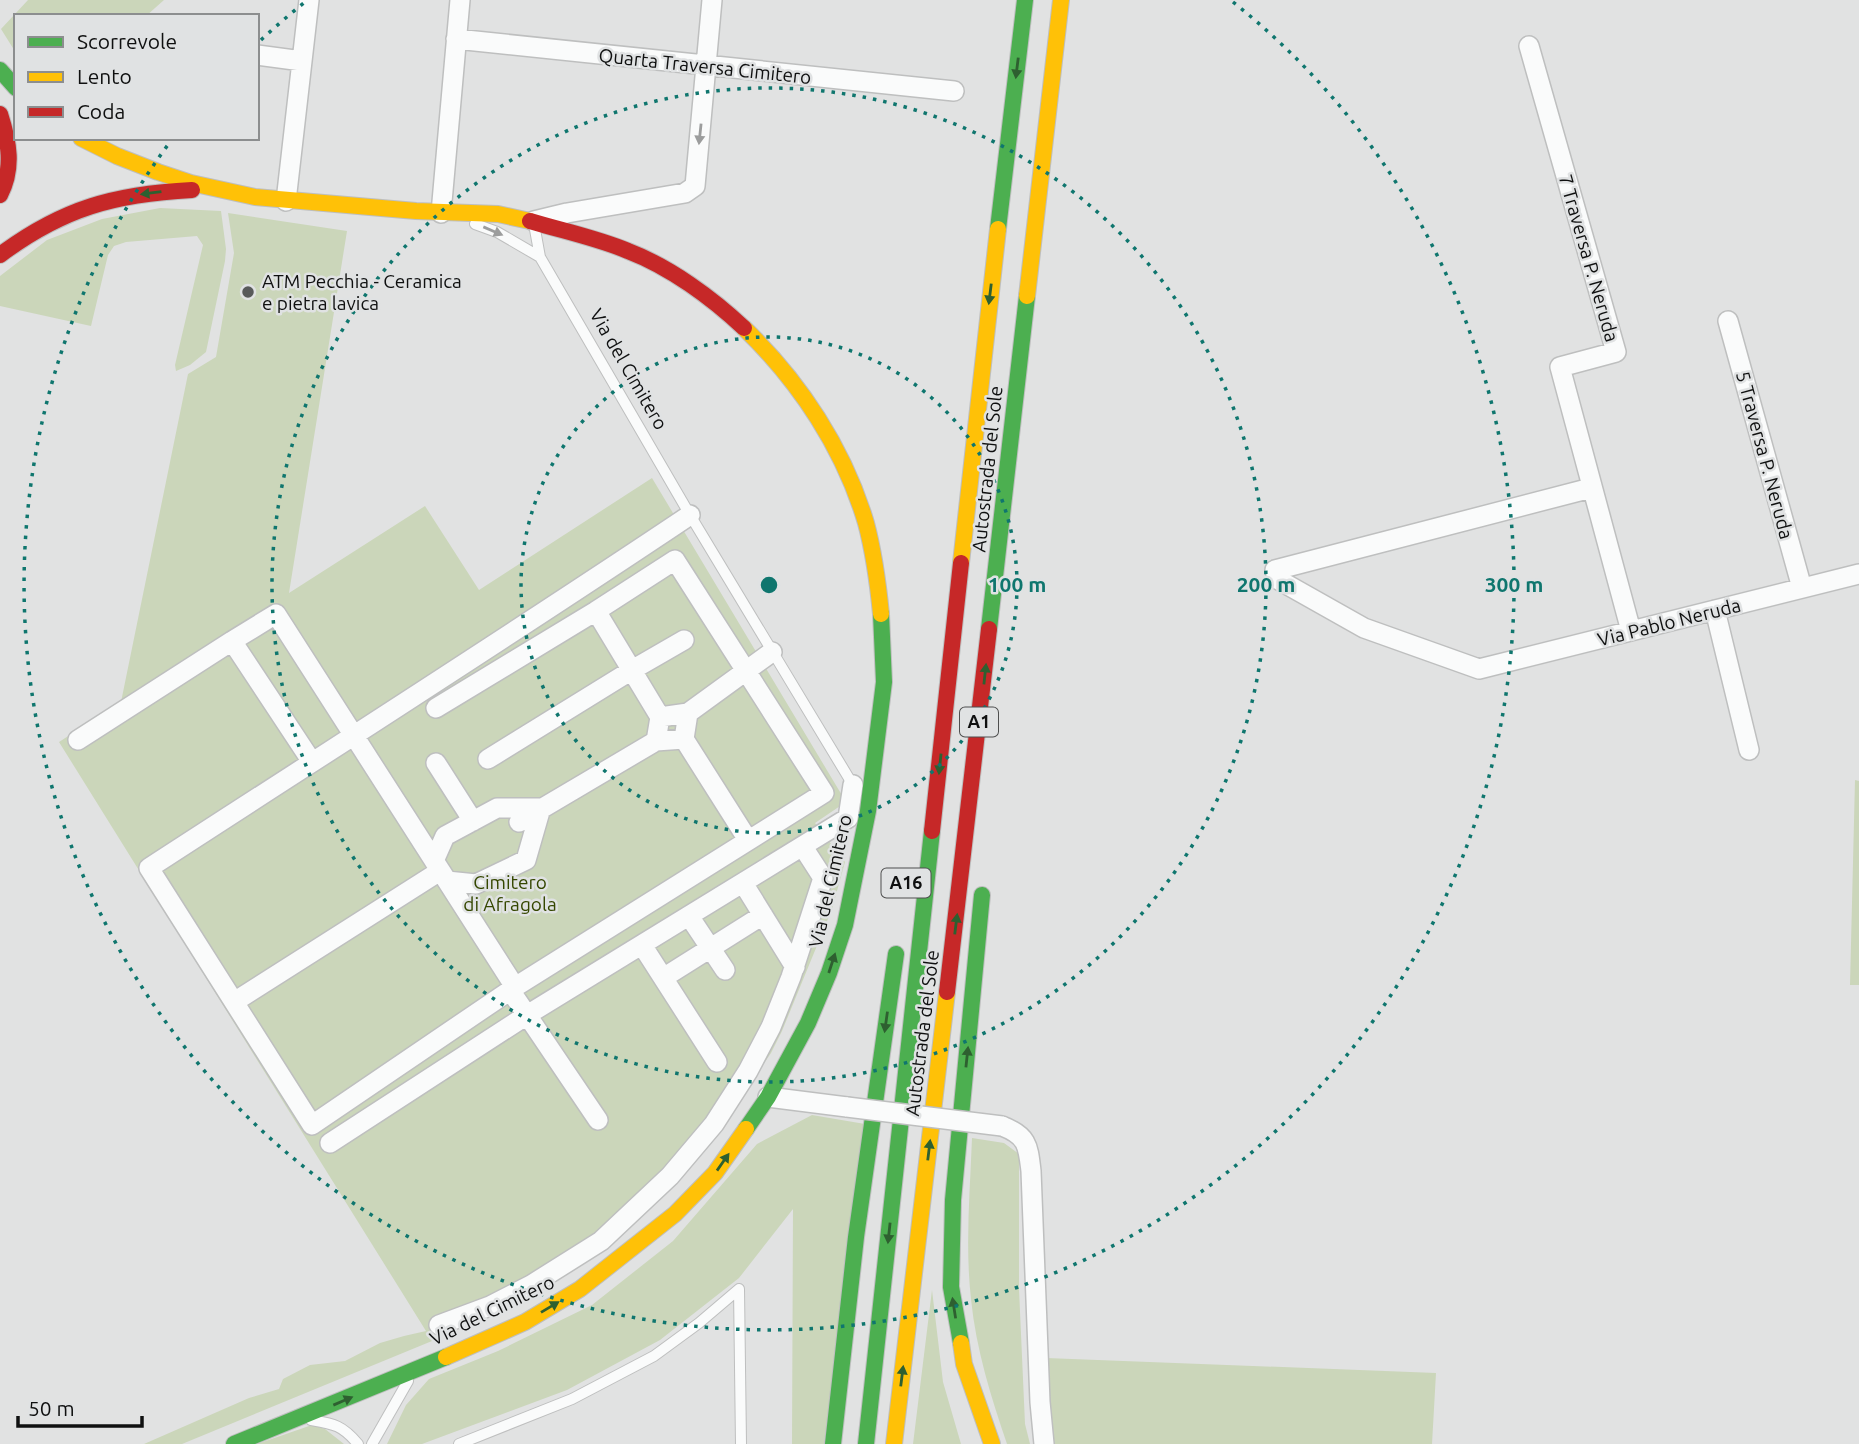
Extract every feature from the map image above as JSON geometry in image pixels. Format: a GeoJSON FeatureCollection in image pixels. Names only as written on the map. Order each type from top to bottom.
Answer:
{"type":"FeatureCollection","features":[{"type":"Feature","properties":{"kind":"main road","name":"Autostrada del Sole"},"geometry":{"type":"LineString","coordinates":[[866,1444],[987,324],[1025,0]]}},
{"type":"Feature","properties":{"kind":"main road","name":"Autostrada del Sole"},"geometry":{"type":"LineString","coordinates":[[894,1444],[1061,0]]}},
{"type":"Feature","properties":{"kind":"main road"},"geometry":{"type":"LineString","coordinates":[[0,70],[14,86]]}},
{"type":"Feature","properties":{"kind":"main road"},"geometry":{"type":"LineString","coordinates":[[0,114],[9,150],[9,170],[0,195]]}},
{"type":"Feature","properties":{"kind":"main road","name":"Via del Cimitero"},"geometry":{"type":"LineString","coordinates":[[85,140],[158,172],[219,190],[255,197],[498,214],[534,221],[629,251],[673,274],[723,309],[760,344],[799,389],[828,435],[850,480],[866,524],[877,573],[884,682],[868,811],[845,925],[808,1023],[768,1097],[715,1172],[675,1214],[591,1281],[525,1322],[300,1419],[234,1444]]}},
{"type":"Feature","properties":{"kind":"main road"},"geometry":{"type":"LineString","coordinates":[[0,255],[17,241],[48,223],[93,204],[158,191],[219,190]]}},
{"type":"Feature","properties":{"kind":"main road"},"geometry":{"type":"LineString","coordinates":[[923,766],[987,324]]}},
{"type":"Feature","properties":{"kind":"main road"},"geometry":{"type":"LineString","coordinates":[[1002,645],[1006,486]]}},
{"type":"Feature","properties":{"kind":"main road"},"geometry":{"type":"LineString","coordinates":[[983,886],[954,1186],[951,1287],[964,1364],[992,1444]]}},
{"type":"Feature","properties":{"kind":"main road"},"geometry":{"type":"LineString","coordinates":[[833,1444],[856,1237],[899,932]]}},
{"type":"Feature","properties":{"kind":"street"},"geometry":{"type":"LineString","coordinates":[[286,201],[309,0]]}},
{"type":"Feature","properties":{"kind":"street"},"geometry":{"type":"LineString","coordinates":[[441,212],[460,0]]}},
{"type":"Feature","properties":{"kind":"street"},"geometry":{"type":"LineString","coordinates":[[534,221],[685,193],[695,186],[712,0]]}},
{"type":"Feature","properties":{"kind":"street","name":"Quarta Traversa Cimitero"},"geometry":{"type":"LineString","coordinates":[[456,38],[954,92]]}},
{"type":"Feature","properties":{"kind":"street","name":"7 Traversa P. Neruda"},"geometry":{"type":"LineString","coordinates":[[1529,47],[1616,352],[1560,367],[1631,631]]}},
{"type":"Feature","properties":{"kind":"street"},"geometry":{"type":"LineString","coordinates":[[259,55],[302,61]]}},
{"type":"Feature","properties":{"kind":"street","name":"5 Traversa P. Neruda"},"geometry":{"type":"LineString","coordinates":[[1728,321],[1802,588]]}},
{"type":"Feature","properties":{"kind":"street","name":"Via Pablo Neruda"},"geometry":{"type":"LineString","coordinates":[[1591,488],[1275,570],[1277,579],[1364,628],[1479,670],[1802,588],[1858,577]]}},
{"type":"Feature","properties":{"kind":"street"},"geometry":{"type":"LineString","coordinates":[[436,708],[675,560],[824,793],[512,988],[312,1125],[149,868],[690,515]]}},
{"type":"Feature","properties":{"kind":"street"},"geometry":{"type":"LineString","coordinates":[[1715,610],[1749,750]]}},
{"type":"Feature","properties":{"kind":"street"},"geometry":{"type":"LineString","coordinates":[[596,611],[660,717],[656,741]]}},
{"type":"Feature","properties":{"kind":"street"},"geometry":{"type":"LineString","coordinates":[[78,740],[276,614],[440,871],[527,1015],[598,1120]]}},
{"type":"Feature","properties":{"kind":"street"},"geometry":{"type":"LineString","coordinates":[[488,759],[684,640]]}},
{"type":"Feature","properties":{"kind":"street"},"geometry":{"type":"LineString","coordinates":[[232,641],[312,762]]}},
{"type":"Feature","properties":{"kind":"street"},"geometry":{"type":"LineString","coordinates":[[660,717],[688,713],[772,652]]}},
{"type":"Feature","properties":{"kind":"street"},"geometry":{"type":"LineString","coordinates":[[688,713],[684,739],[747,840]]}},
{"type":"Feature","properties":{"kind":"street"},"geometry":{"type":"LineString","coordinates":[[519,822],[656,741],[684,739]]}},
{"type":"Feature","properties":{"kind":"street"},"geometry":{"type":"LineString","coordinates":[[436,763],[473,821]]}},
{"type":"Feature","properties":{"kind":"street"},"geometry":{"type":"LineString","coordinates":[[330,1143],[527,1015],[848,818],[853,785]]}},
{"type":"Feature","properties":{"kind":"street"},"geometry":{"type":"LineString","coordinates":[[234,1002],[440,871],[445,836],[497,808],[541,808]]}},
{"type":"Feature","properties":{"kind":"street"},"geometry":{"type":"LineString","coordinates":[[440,871],[476,884],[526,860],[541,808]]}},
{"type":"Feature","properties":{"kind":"street"},"geometry":{"type":"LineString","coordinates":[[439,1325],[489,1306],[531,1285],[601,1241],[670,1176],[714,1124],[748,1071],[771,1027],[795,967],[823,878],[803,847]]}},
{"type":"Feature","properties":{"kind":"street"},"geometry":{"type":"LineString","coordinates":[[743,883],[795,967]]}},
{"type":"Feature","properties":{"kind":"street"},"geometry":{"type":"LineString","coordinates":[[663,978],[763,915]]}},
{"type":"Feature","properties":{"kind":"street"},"geometry":{"type":"LineString","coordinates":[[689,916],[725,970]]}},
{"type":"Feature","properties":{"kind":"street"},"geometry":{"type":"LineString","coordinates":[[642,945],[717,1062]]}},
{"type":"Feature","properties":{"kind":"street"},"geometry":{"type":"LineString","coordinates":[[768,1097],[1002,1126],[1015,1131],[1023,1138],[1031,1171],[1039,1389],[1044,1444]]}},
{"type":"Feature","properties":{"kind":"lane"},"geometry":{"type":"LineString","coordinates":[[441,212],[497,232],[540,257]]}},
{"type":"Feature","properties":{"kind":"lane","name":"Via del Cimitero"},"geometry":{"type":"LineString","coordinates":[[534,221],[540,257],[690,515],[853,785]]}},
{"type":"Feature","properties":{"kind":"lane"},"geometry":{"type":"LineString","coordinates":[[459,1444],[572,1399],[654,1356],[699,1323],[738,1289],[741,1444]]}},
{"type":"Feature","properties":{"kind":"lane"},"geometry":{"type":"LineString","coordinates":[[372,1444],[414,1371]]}},
{"type":"Feature","properties":{"kind":"lane"},"geometry":{"type":"LineString","coordinates":[[300,1419],[335,1424],[358,1444]]}},
{"type":"Feature","properties":{"kind":"green space"},"geometry":{"type":"Polygon","coordinates":[[[28,0],[164,0],[148,14],[15,14],[28,0]]]}},
{"type":"Feature","properties":{"kind":"green space"},"geometry":{"type":"Polygon","coordinates":[[[14,15],[14,50],[1,29],[14,15]]]}},
{"type":"Feature","properties":{"kind":"green space"},"geometry":{"type":"Polygon","coordinates":[[[160,208],[221,211],[225,261],[206,352],[190,365],[176,371],[175,365],[203,245],[197,236],[126,242],[114,246],[108,255],[91,326],[0,306],[0,276],[47,240],[102,219],[160,208]]]}},
{"type":"Feature","properties":{"kind":"green space","name":"Cimitero di Afragola"},"geometry":{"type":"Polygon","coordinates":[[[228,213],[347,231],[289,593],[425,506],[479,590],[652,478],[846,802],[815,823],[845,862],[832,909],[782,1031],[771,1053],[715,1136],[519,1299],[432,1341],[182,1444],[144,1444],[249,1398],[279,1389],[283,1379],[310,1365],[345,1361],[380,1343],[426,1331],[59,742],[121,702],[188,374],[216,357],[234,253],[228,213]]]}},
{"type":"Feature","properties":{"kind":"green space"},"geometry":{"type":"Polygon","coordinates":[[[1855,780],[1859,781],[1859,985],[1850,985],[1855,780]]]}},
{"type":"Feature","properties":{"kind":"green space"},"geometry":{"type":"Polygon","coordinates":[[[812,1115],[865,1124],[824,1444],[792,1444],[793,1209],[739,1278],[660,1340],[567,1390],[422,1444],[387,1444],[406,1405],[429,1379],[498,1351],[592,1305],[673,1241],[757,1144],[812,1115]]]}},
{"type":"Feature","properties":{"kind":"green space"},"geometry":{"type":"Polygon","coordinates":[[[972,1138],[1004,1143],[1019,1154],[1019,1289],[1025,1424],[1030,1444],[1007,1444],[976,1336],[968,1259],[972,1138]]]}},
{"type":"Feature","properties":{"kind":"green space"},"geometry":{"type":"Polygon","coordinates":[[[932,1290],[943,1382],[961,1444],[913,1444],[932,1290]]]}},
{"type":"Feature","properties":{"kind":"green space"},"geometry":{"type":"Polygon","coordinates":[[[1046,1358],[1436,1373],[1432,1444],[1053,1444],[1046,1358]]]}},
{"type":"Feature","properties":{"kind":"green space"},"geometry":{"type":"Polygon","coordinates":[[[312,1425],[325,1429],[344,1444],[257,1444],[312,1425]]]}},
{"type":"Feature","properties":{"kind":"traffic: fast"},"geometry":{"type":"LineString","coordinates":[[998,229],[1025,0]]}},
{"type":"Feature","properties":{"kind":"traffic: fast"},"geometry":{"type":"LineString","coordinates":[[0,70],[14,86]]}},
{"type":"Feature","properties":{"kind":"traffic: fast"},"geometry":{"type":"LineString","coordinates":[[989,629],[1027,296]]}},
{"type":"Feature","properties":{"kind":"traffic: fast"},"geometry":{"type":"LineString","coordinates":[[746,1129],[768,1097],[808,1023],[845,925],[868,811],[884,682],[881,614]]}},
{"type":"Feature","properties":{"kind":"traffic: fast"},"geometry":{"type":"LineString","coordinates":[[866,1444],[932,831]]}},
{"type":"Feature","properties":{"kind":"traffic: fast"},"geometry":{"type":"LineString","coordinates":[[961,1343],[951,1287],[953,1200],[982,895]]}},
{"type":"Feature","properties":{"kind":"traffic: fast"},"geometry":{"type":"LineString","coordinates":[[833,1444],[856,1237],[896,954]]}},
{"type":"Feature","properties":{"kind":"traffic: fast"},"geometry":{"type":"LineString","coordinates":[[234,1444],[446,1357]]}},
{"type":"Feature","properties":{"kind":"traffic: slow"},"geometry":{"type":"LineString","coordinates":[[1027,296],[1061,0]]}},
{"type":"Feature","properties":{"kind":"traffic: slow"},"geometry":{"type":"LineString","coordinates":[[85,140],[158,172],[191,183],[255,197],[416,211],[498,214],[530,221]]}},
{"type":"Feature","properties":{"kind":"traffic: slow"},"geometry":{"type":"LineString","coordinates":[[961,563],[998,229]]}},
{"type":"Feature","properties":{"kind":"traffic: slow"},"geometry":{"type":"LineString","coordinates":[[744,328],[784,371],[801,394],[818,418],[846,469],[869,534],[881,614]]}},
{"type":"Feature","properties":{"kind":"traffic: slow"},"geometry":{"type":"LineString","coordinates":[[894,1444],[947,992]]}},
{"type":"Feature","properties":{"kind":"traffic: slow"},"geometry":{"type":"LineString","coordinates":[[446,1357],[525,1322],[580,1289],[675,1214],[715,1173],[746,1129]]}},
{"type":"Feature","properties":{"kind":"traffic: slow"},"geometry":{"type":"LineString","coordinates":[[961,1343],[964,1364],[992,1444]]}},
{"type":"Feature","properties":{"kind":"traffic: jam"},"geometry":{"type":"LineString","coordinates":[[0,114],[9,155],[7,175],[0,195]]}},
{"type":"Feature","properties":{"kind":"traffic: jam"},"geometry":{"type":"LineString","coordinates":[[0,255],[46,226],[91,206],[138,195],[192,190]]}},
{"type":"Feature","properties":{"kind":"traffic: jam"},"geometry":{"type":"LineString","coordinates":[[530,221],[604,242],[644,258],[690,284],[744,328]]}},
{"type":"Feature","properties":{"kind":"traffic: jam"},"geometry":{"type":"LineString","coordinates":[[932,831],[961,563]]}},
{"type":"Feature","properties":{"kind":"traffic: jam"},"geometry":{"type":"LineString","coordinates":[[947,992],[989,629]]}},
{"type":"Feature","properties":{"kind":"place","name":"ATM Pecchia - Ceramica e pietra lavica"},"geometry":{"type":"Point","coordinates":[248,292]}}]}
